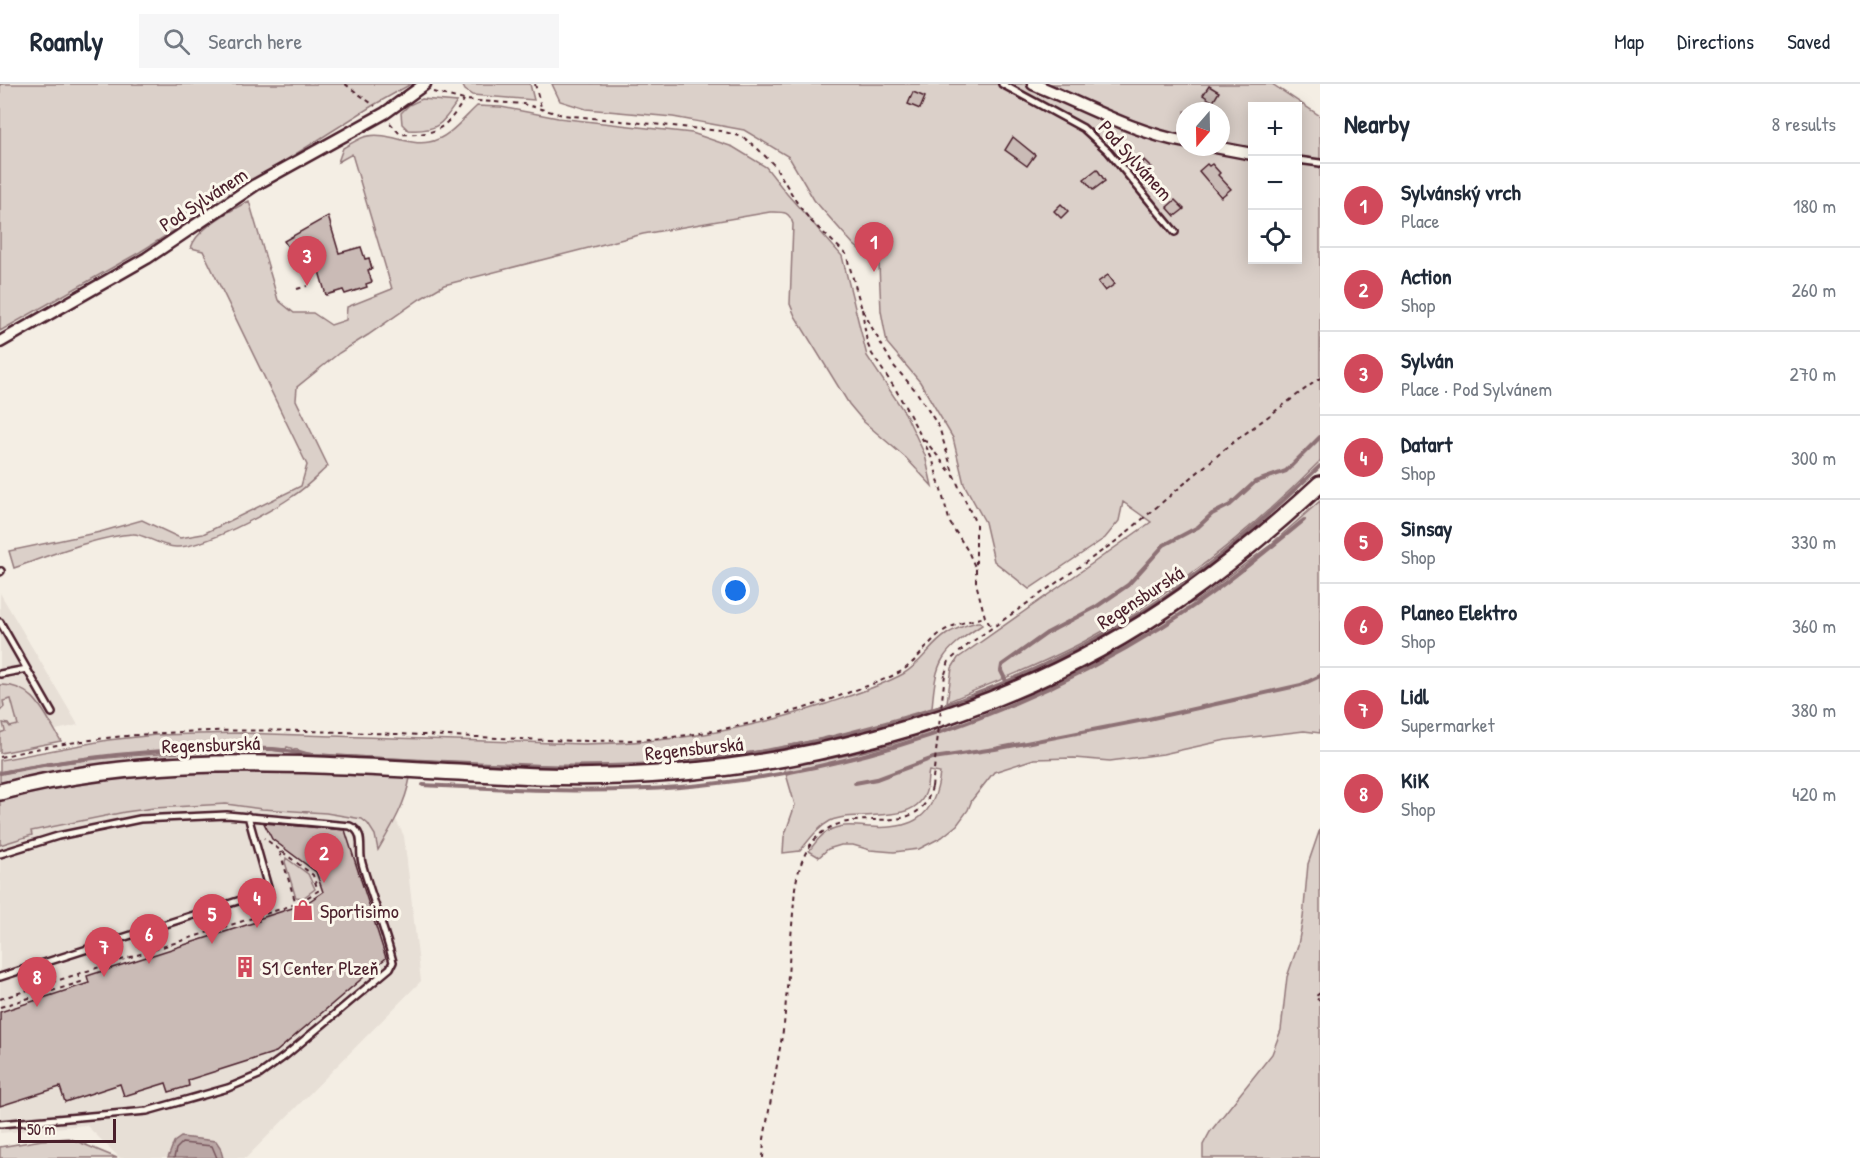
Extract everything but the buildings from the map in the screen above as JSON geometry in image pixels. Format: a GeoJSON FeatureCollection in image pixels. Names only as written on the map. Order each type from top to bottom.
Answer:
{"type":"FeatureCollection","features":[{"type":"Feature","properties":{"kind":"main road","name":"Regensburská"},"geometry":{"type":"LineString","coordinates":[[0,792],[72,776],[158,766],[311,764],[541,776],[605,776],[724,767],[833,748],[908,728],[963,709],[1016,688],[1102,646],[1183,597],[1257,539],[1320,484]]}},
{"type":"Feature","properties":{"kind":"street","name":"Pod Sylvánem"},"geometry":{"type":"LineString","coordinates":[[0,342],[147,258],[255,185],[385,113],[425,84]]}},
{"type":"Feature","properties":{"kind":"street","name":"Pod Sylvánem"},"geometry":{"type":"LineString","coordinates":[[1033,84],[1098,113],[1176,140]]}},
{"type":"Feature","properties":{"kind":"street"},"geometry":{"type":"LineString","coordinates":[[1230,150],[1248,153]]}},
{"type":"Feature","properties":{"kind":"lane","name":"Pod Sylvánem"},"geometry":{"type":"LineString","coordinates":[[1002,84],[1083,128],[1108,151],[1175,232]]}},
{"type":"Feature","properties":{"kind":"lane"},"geometry":{"type":"LineString","coordinates":[[1302,161],[1320,163]]}},
{"type":"Feature","properties":{"kind":"lane"},"geometry":{"type":"LineString","coordinates":[[0,622],[52,713]]}},
{"type":"Feature","properties":{"kind":"lane"},"geometry":{"type":"LineString","coordinates":[[0,674],[27,669]]}},
{"type":"Feature","properties":{"kind":"lane"},"geometry":{"type":"LineString","coordinates":[[0,854],[58,836],[140,819],[227,815],[350,826],[358,831],[361,839],[362,862],[393,960],[392,966],[285,1056],[259,1075],[228,1088],[147,1111],[0,1124]]}},
{"type":"Feature","properties":{"kind":"lane"},"geometry":{"type":"LineString","coordinates":[[0,977],[269,891],[248,816]]}},
{"type":"Feature","properties":{"kind":"path"},"geometry":{"type":"LineString","coordinates":[[345,84],[385,113],[400,134],[417,135],[444,126],[452,120],[464,100]]}},
{"type":"Feature","properties":{"kind":"path"},"geometry":{"type":"LineString","coordinates":[[425,84],[431,92],[464,100],[512,102],[563,115],[721,131],[742,138],[759,149],[775,166],[799,206],[812,222],[846,254],[861,306],[867,343],[921,436],[933,461],[950,523],[968,550],[976,569]]}},
{"type":"Feature","properties":{"kind":"path"},"geometry":{"type":"LineString","coordinates":[[535,84],[541,109]]}},
{"type":"Feature","properties":{"kind":"path"},"geometry":{"type":"LineString","coordinates":[[297,288],[307,286]]}},
{"type":"Feature","properties":{"kind":"path"},"geometry":{"type":"LineString","coordinates":[[861,306],[893,365],[916,391],[939,427],[954,476],[976,524],[976,583],[986,617],[992,628]]}},
{"type":"Feature","properties":{"kind":"path"},"geometry":{"type":"LineString","coordinates":[[764,1158],[764,1139],[784,1025],[795,888],[798,868],[807,849],[825,830],[836,824],[851,821],[895,820],[909,816],[926,802],[932,787],[945,674],[949,661],[1119,539],[1231,444],[1320,378]]}},
{"type":"Feature","properties":{"kind":"path"},"geometry":{"type":"LineString","coordinates":[[921,436],[954,476]]}},
{"type":"Feature","properties":{"kind":"path"},"geometry":{"type":"LineString","coordinates":[[0,757],[78,741],[196,730],[228,729],[588,741],[646,739],[702,733],[775,717],[827,701],[895,675],[909,667],[938,636],[947,630],[986,617]]}},
{"type":"Feature","properties":{"kind":"path"},"geometry":{"type":"LineString","coordinates":[[280,851],[296,904]]}},
{"type":"Feature","properties":{"kind":"path"},"geometry":{"type":"LineString","coordinates":[[0,999],[78,974],[81,982],[0,1007]]}},
{"type":"Feature","properties":{"kind":"path"},"geometry":{"type":"LineString","coordinates":[[1320,993],[1315,997],[1320,1001]]}},
{"type":"Feature","properties":{"kind":"shaded area"},"geometry":{"type":"Polygon","coordinates":[[[0,84],[411,84],[372,106],[140,252],[0,331],[0,84]]]}},
{"type":"Feature","properties":{"kind":"shaded area"},"geometry":{"type":"Polygon","coordinates":[[[462,84],[530,84],[534,100],[472,95],[465,90],[462,84]]]}},
{"type":"Feature","properties":{"kind":"shaded area"},"geometry":{"type":"Polygon","coordinates":[[[552,84],[1272,84],[1299,102],[1248,102],[1248,264],[1302,264],[1302,104],[1320,116],[1320,461],[1238,537],[1149,603],[1068,650],[947,702],[952,668],[958,658],[1151,522],[1123,502],[1119,521],[1105,538],[1029,589],[994,561],[985,522],[964,484],[953,438],[920,382],[887,343],[881,311],[879,265],[854,245],[814,200],[789,157],[744,130],[673,117],[586,109],[560,101],[552,84]]]}},
{"type":"Feature","properties":{"kind":"shaded area"},"geometry":{"type":"Polygon","coordinates":[[[422,99],[457,102],[447,116],[432,128],[408,130],[402,124],[401,113],[409,105],[422,99]]]}},
{"type":"Feature","properties":{"kind":"shaded area"},"geometry":{"type":"Polygon","coordinates":[[[477,106],[501,107],[558,118],[692,133],[733,147],[766,167],[842,256],[867,356],[905,413],[925,455],[932,486],[906,458],[864,422],[849,404],[795,316],[790,304],[793,224],[785,213],[770,212],[643,234],[444,285],[339,353],[297,387],[296,400],[328,466],[293,496],[236,528],[188,546],[164,545],[133,534],[104,538],[14,568],[9,551],[100,532],[142,520],[180,538],[203,534],[301,486],[307,465],[203,251],[191,248],[194,241],[215,221],[249,201],[278,300],[294,313],[313,313],[331,325],[346,320],[347,307],[392,289],[352,154],[338,162],[343,148],[362,138],[376,135],[421,143],[436,140],[455,128],[477,106]]]}},
{"type":"Feature","properties":{"kind":"shaded area"},"geometry":{"type":"Polygon","coordinates":[[[1320,501],[1320,733],[1304,731],[1226,740],[1163,754],[1110,761],[1074,758],[1034,759],[994,772],[972,800],[957,825],[942,837],[919,849],[894,852],[841,845],[828,849],[819,857],[809,851],[822,836],[837,827],[898,826],[919,818],[933,800],[937,788],[940,773],[929,771],[925,794],[918,804],[908,810],[830,821],[817,831],[800,851],[783,853],[784,837],[795,805],[784,767],[870,750],[922,734],[999,704],[1074,669],[1196,601],[1269,546],[1320,501]]]}},
{"type":"Feature","properties":{"kind":"shaded area"},"geometry":{"type":"Polygon","coordinates":[[[0,593],[78,725],[0,743],[0,593]]]}},
{"type":"Feature","properties":{"kind":"shaded area"},"geometry":{"type":"Polygon","coordinates":[[[977,622],[982,625],[957,642],[943,658],[936,678],[932,708],[820,739],[735,755],[657,763],[558,766],[311,754],[287,747],[286,749],[212,749],[132,753],[53,762],[0,772],[0,760],[108,740],[156,735],[240,733],[583,744],[646,741],[706,734],[765,722],[885,683],[909,670],[947,634],[977,622]]]}},
{"type":"Feature","properties":{"kind":"shaded area"},"geometry":{"type":"Polygon","coordinates":[[[0,685],[12,686],[30,695],[38,703],[61,741],[0,753],[0,733],[5,731],[3,723],[10,727],[18,725],[11,699],[3,701],[4,707],[0,711],[0,685]]]}},
{"type":"Feature","properties":{"kind":"shaded area"},"geometry":{"type":"Polygon","coordinates":[[[271,750],[311,756],[359,759],[167,757],[83,766],[0,783],[0,774],[68,763],[168,753],[271,750]]]}},
{"type":"Feature","properties":{"kind":"shaded area"},"geometry":{"type":"Polygon","coordinates":[[[215,771],[290,771],[410,778],[393,824],[378,850],[375,835],[362,819],[326,813],[226,804],[125,812],[31,831],[32,835],[0,845],[0,800],[107,780],[215,771]]]}},
{"type":"Feature","properties":{"kind":"shaded area"},"geometry":{"type":"Polygon","coordinates":[[[234,801],[388,814],[396,820],[404,836],[421,981],[246,1158],[120,1158],[86,1125],[0,1133],[0,835],[122,811],[234,801]]]}},
{"type":"Feature","properties":{"kind":"shaded area"},"geometry":{"type":"Polygon","coordinates":[[[1320,829],[1320,1158],[1203,1158],[1203,1145],[1210,1132],[1272,1054],[1281,1030],[1287,977],[1298,945],[1303,918],[1308,864],[1320,829]]]}},
{"type":"Feature","properties":{"kind":"shaded area"},"geometry":{"type":"Polygon","coordinates":[[[286,858],[308,874],[315,889],[303,898],[295,895],[285,862],[286,858]]]}},
{"type":"Feature","properties":{"kind":"shaded area"},"geometry":{"type":"Polygon","coordinates":[[[69,1138],[117,1158],[0,1158],[0,1147],[69,1138]]]}},
{"type":"Feature","properties":{"kind":"water"},"geometry":{"type":"Polygon","coordinates":[[[181,1137],[216,1141],[223,1158],[168,1158],[174,1142],[181,1137]]]}},
{"type":"Feature","properties":{"kind":"waterway"},"geometry":{"type":"LineString","coordinates":[[1005,679],[1001,671],[1002,665],[1047,633],[1096,607],[1128,585],[1164,545],[1198,527],[1212,514],[1230,505],[1255,482],[1286,471],[1320,437]]}},
{"type":"Feature","properties":{"kind":"waterway"},"geometry":{"type":"LineString","coordinates":[[0,773],[67,761],[136,753],[239,748],[428,761],[541,766],[619,766],[698,760],[775,749],[852,733],[927,711],[1000,684],[1071,651],[1140,613],[1211,562],[1256,525],[1320,466]]}},
{"type":"Feature","properties":{"kind":"waterway"},"geometry":{"type":"LineString","coordinates":[[423,785],[584,790],[680,787],[744,780],[807,769],[870,754],[992,713],[1108,658],[1200,602],[1304,520]]}},
{"type":"Feature","properties":{"kind":"waterway"},"geometry":{"type":"LineString","coordinates":[[855,783],[877,779],[933,758],[995,749],[1144,720],[1301,685],[1320,676]]}},
{"type":"Feature","properties":{"kind":"place","name":"Sylvánský vrch"},"geometry":{"type":"Point","coordinates":[874,272]}},
{"type":"Feature","properties":{"kind":"place","name":"Sylván"},"geometry":{"type":"Point","coordinates":[307,286]}},
{"type":"Feature","properties":{"kind":"place","name":"Action"},"geometry":{"type":"Point","coordinates":[324,883]}},
{"type":"Feature","properties":{"kind":"place","name":"Sportisimo"},"geometry":{"type":"Point","coordinates":[303,910]}},
{"type":"Feature","properties":{"kind":"place","name":"Datart"},"geometry":{"type":"Point","coordinates":[257,928]}},
{"type":"Feature","properties":{"kind":"place","name":"Sinsay"},"geometry":{"type":"Point","coordinates":[212,944]}},
{"type":"Feature","properties":{"kind":"place","name":"Planeo Elektro"},"geometry":{"type":"Point","coordinates":[149,964]}},
{"type":"Feature","properties":{"kind":"place","name":"S1 Center Plzeň"},"geometry":{"type":"Point","coordinates":[245,967]}},
{"type":"Feature","properties":{"kind":"place","name":"Lidl"},"geometry":{"type":"Point","coordinates":[104,977]}},
{"type":"Feature","properties":{"kind":"place","name":"KiK"},"geometry":{"type":"Point","coordinates":[37,1007]}}]}
